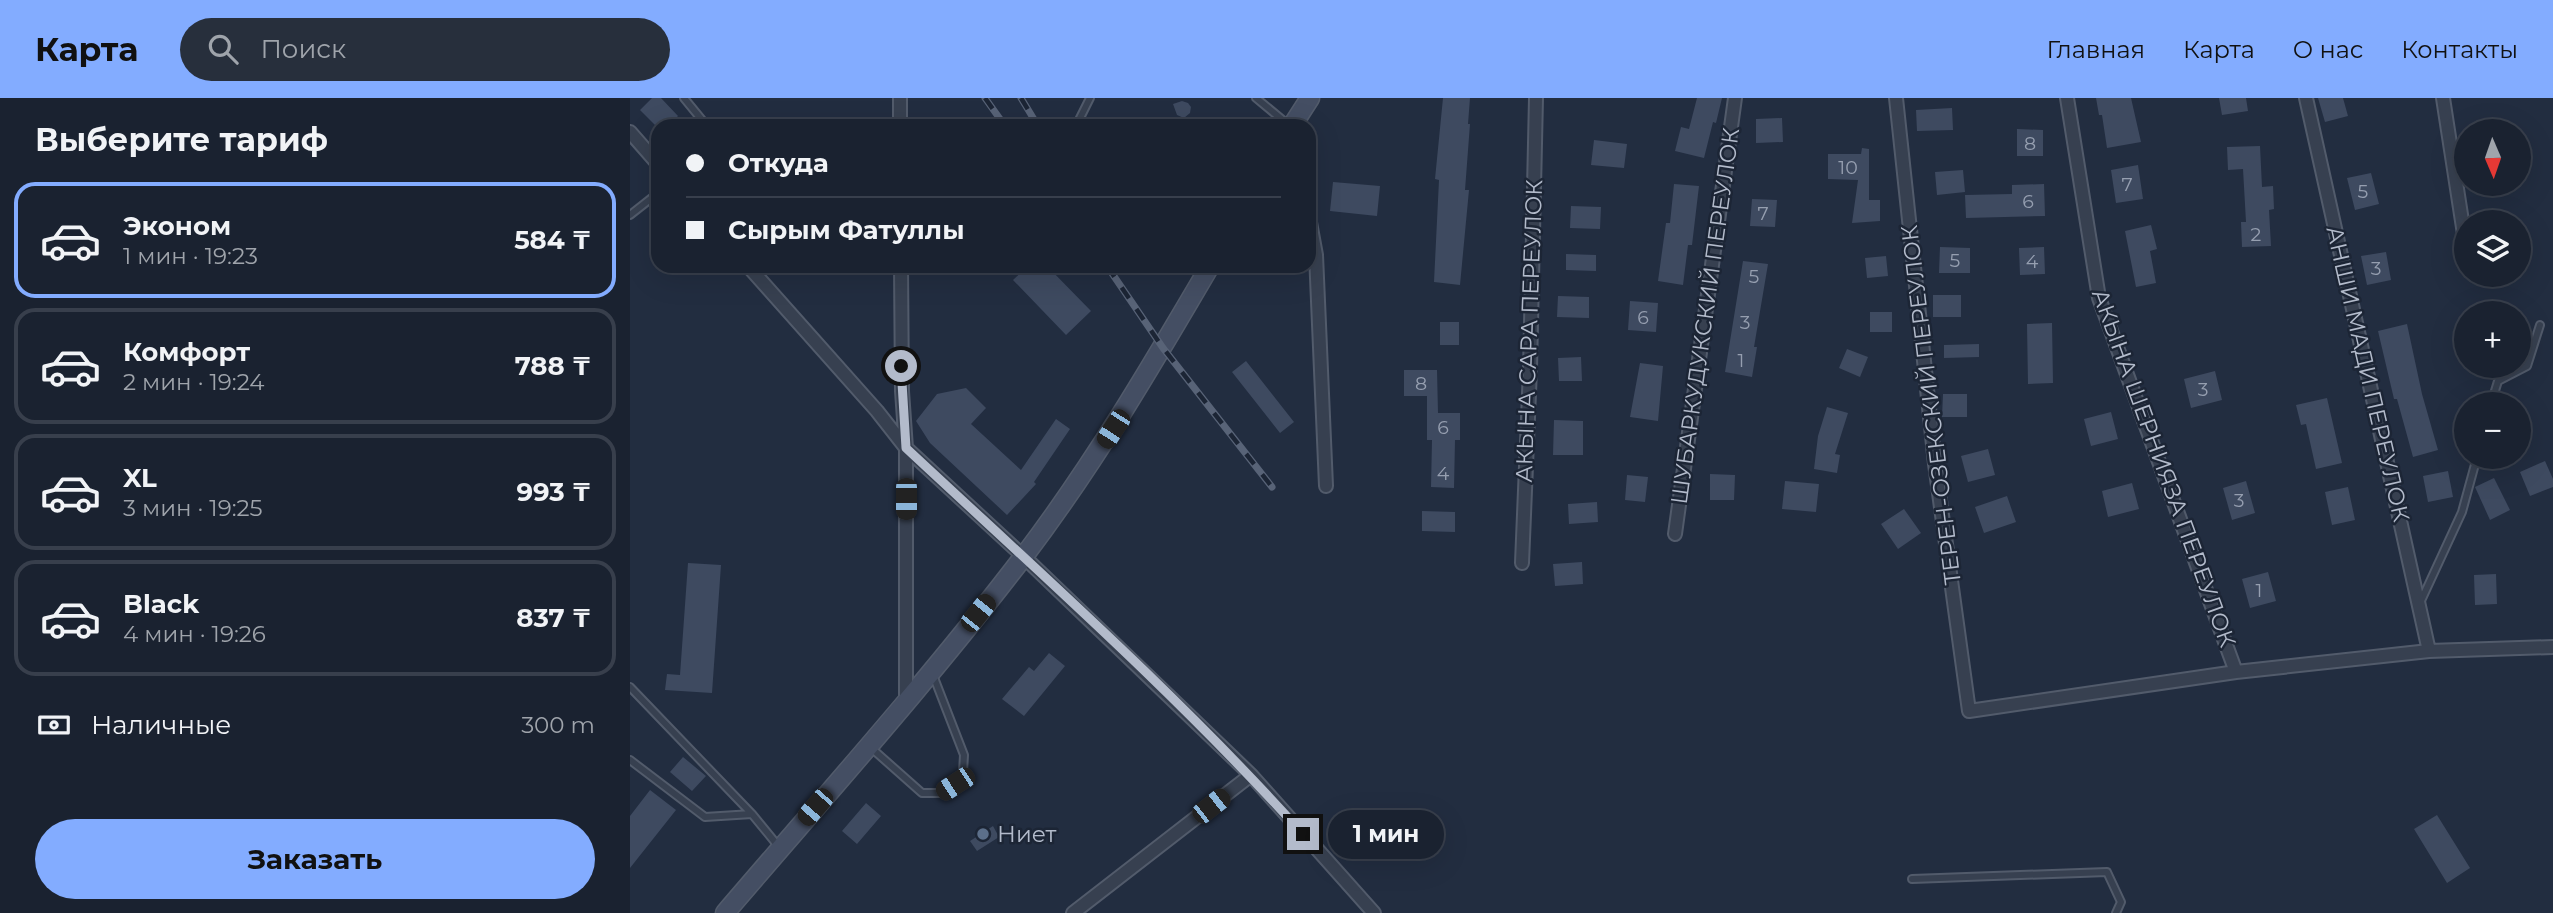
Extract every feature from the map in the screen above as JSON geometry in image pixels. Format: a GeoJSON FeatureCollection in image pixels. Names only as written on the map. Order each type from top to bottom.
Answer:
{"type":"FeatureCollection","features":[{"type":"Feature","properties":{"kind":"main road"},"geometry":{"type":"LineString","coordinates":[[1296,119],[1310,98]]}},
{"type":"Feature","properties":{"kind":"main road"},"geometry":{"type":"LineString","coordinates":[[725,913],[932,670],[1024,556],[1075,486],[1127,407],[1206,273]]}},
{"type":"Feature","properties":{"kind":"street"},"geometry":{"type":"LineString","coordinates":[[900,98],[900,119]]}},
{"type":"Feature","properties":{"kind":"street","name":"АКЫНА САРА ПЕРЕУЛОК"},"geometry":{"type":"LineString","coordinates":[[1521,563],[1530,369],[1536,98]]}},
{"type":"Feature","properties":{"kind":"street","name":"ШУБАРКУДУКСКИЙ ПЕРЕУЛОК"},"geometry":{"type":"LineString","coordinates":[[1675,534],[1735,98]]}},
{"type":"Feature","properties":{"kind":"street","name":"ТЕРЕН-ОЗЕКСКИЙ ПЕРЕУЛОК"},"geometry":{"type":"LineString","coordinates":[[1896,98],[1935,464],[1969,711],[2236,672]]}},
{"type":"Feature","properties":{"kind":"street","name":"АКЫНА ШЕРНИЯЗА ПЕРЕУЛОК"},"geometry":{"type":"LineString","coordinates":[[2067,98],[2099,299],[2236,672]]}},
{"type":"Feature","properties":{"kind":"street","name":"АНШИ МАДИ ПЕРЕУЛОК"},"geometry":{"type":"LineString","coordinates":[[2306,98],[2429,651]]}},
{"type":"Feature","properties":{"kind":"street"},"geometry":{"type":"LineString","coordinates":[[2443,98],[2460,210]]}},
{"type":"Feature","properties":{"kind":"street"},"geometry":{"type":"LineString","coordinates":[[630,132],[651,156]]}},
{"type":"Feature","properties":{"kind":"street"},"geometry":{"type":"LineString","coordinates":[[1316,255],[1326,486]]}},
{"type":"Feature","properties":{"kind":"street"},"geometry":{"type":"LineString","coordinates":[[754,273],[877,411],[906,448],[1024,556],[1251,775],[1374,913]]}},
{"type":"Feature","properties":{"kind":"street"},"geometry":{"type":"LineString","coordinates":[[901,273],[901,391],[906,448],[906,701]]}},
{"type":"Feature","properties":{"kind":"street"},"geometry":{"type":"LineString","coordinates":[[2236,672],[2429,651],[2553,647]]}},
{"type":"Feature","properties":{"kind":"street"},"geometry":{"type":"LineString","coordinates":[[1073,913],[1251,775]]}},
{"type":"Feature","properties":{"kind":"lane"},"geometry":{"type":"LineString","coordinates":[[684,98],[701,119]]}},
{"type":"Feature","properties":{"kind":"lane"},"geometry":{"type":"LineString","coordinates":[[1080,119],[1090,98]]}},
{"type":"Feature","properties":{"kind":"lane"},"geometry":{"type":"LineString","coordinates":[[1256,98],[1282,119]]}},
{"type":"Feature","properties":{"kind":"lane"},"geometry":{"type":"LineString","coordinates":[[630,215],[651,198]]}},
{"type":"Feature","properties":{"kind":"lane"},"geometry":{"type":"LineString","coordinates":[[2495,392],[2498,381],[2527,366],[2540,325]]}},
{"type":"Feature","properties":{"kind":"lane"},"geometry":{"type":"LineString","coordinates":[[2419,604],[2462,512],[2474,469]]}},
{"type":"Feature","properties":{"kind":"lane"},"geometry":{"type":"LineString","coordinates":[[868,745],[922,793],[940,793],[955,784],[963,772],[964,755],[932,670]]}},
{"type":"Feature","properties":{"kind":"lane"},"geometry":{"type":"LineString","coordinates":[[630,687],[752,814],[780,849]]}},
{"type":"Feature","properties":{"kind":"lane"},"geometry":{"type":"LineString","coordinates":[[630,760],[705,817],[752,814]]}},
{"type":"Feature","properties":{"kind":"lane"},"geometry":{"type":"LineString","coordinates":[[1912,879],[2106,872],[2121,902],[2116,913]]}},
{"type":"Feature","properties":{"kind":"building"},"geometry":{"type":"Polygon","coordinates":[[[652,98],[661,98],[678,116],[675,119],[651,121],[640,110],[652,98]]]}},
{"type":"Feature","properties":{"kind":"building"},"geometry":{"type":"Polygon","coordinates":[[[1443,98],[1470,98],[1465,190],[1469,190],[1460,285],[1434,282],[1439,180],[1435,179],[1443,98]]]}},
{"type":"Feature","properties":{"kind":"building"},"geometry":{"type":"Polygon","coordinates":[[[1697,98],[1722,98],[1704,158],[1675,151],[1681,127],[1689,129],[1697,98]]]}},
{"type":"Feature","properties":{"kind":"building"},"geometry":{"type":"Polygon","coordinates":[[[2096,98],[2131,98],[2141,142],[2107,148],[2102,115],[2099,115],[2096,98]]]}},
{"type":"Feature","properties":{"kind":"building"},"geometry":{"type":"Polygon","coordinates":[[[2219,98],[2246,98],[2248,111],[2222,115],[2219,98]]]}},
{"type":"Feature","properties":{"kind":"building"},"geometry":{"type":"Polygon","coordinates":[[[2318,98],[2343,98],[2348,116],[2325,122],[2318,98]]]}},
{"type":"Feature","properties":{"kind":"building"},"geometry":{"type":"Polygon","coordinates":[[[1182,101],[1191,107],[1190,113],[1184,118],[1177,115],[1173,104],[1182,101]]]}},
{"type":"Feature","properties":{"kind":"building"},"geometry":{"type":"Polygon","coordinates":[[[1952,108],[1953,130],[1917,131],[1916,110],[1952,108]]]}},
{"type":"Feature","properties":{"kind":"building"},"geometry":{"type":"Polygon","coordinates":[[[1782,118],[1783,142],[1756,143],[1756,119],[1782,118]]]}},
{"type":"Feature","properties":{"kind":"building"},"geometry":{"type":"Polygon","coordinates":[[[2017,129],[2043,130],[2043,156],[2017,156],[2017,129]]]}},
{"type":"Feature","properties":{"kind":"building"},"geometry":{"type":"Polygon","coordinates":[[[1594,140],[1627,144],[1624,168],[1591,165],[1594,140]]]}},
{"type":"Feature","properties":{"kind":"building"},"geometry":{"type":"Polygon","coordinates":[[[2260,146],[2262,187],[2273,186],[2274,209],[2269,210],[2271,246],[2242,247],[2241,222],[2246,222],[2243,169],[2228,170],[2227,147],[2260,146]]]}},
{"type":"Feature","properties":{"kind":"building"},"geometry":{"type":"Polygon","coordinates":[[[1862,148],[1869,149],[1869,200],[1880,200],[1880,221],[1852,223],[1858,180],[1828,179],[1828,154],[1861,154],[1862,148]]]}},
{"type":"Feature","properties":{"kind":"building"},"geometry":{"type":"Polygon","coordinates":[[[2138,165],[2143,199],[2116,203],[2111,170],[2138,165]]]}},
{"type":"Feature","properties":{"kind":"building"},"geometry":{"type":"Polygon","coordinates":[[[1963,170],[1965,192],[1937,195],[1935,172],[1963,170]]]}},
{"type":"Feature","properties":{"kind":"building"},"geometry":{"type":"Polygon","coordinates":[[[2371,173],[2379,204],[2355,210],[2347,178],[2371,173]]]}},
{"type":"Feature","properties":{"kind":"building"},"geometry":{"type":"Polygon","coordinates":[[[1333,182],[1380,186],[1377,216],[1330,211],[1333,182]]]}},
{"type":"Feature","properties":{"kind":"building"},"geometry":{"type":"Polygon","coordinates":[[[1674,184],[1699,186],[1692,245],[1688,245],[1683,285],[1658,281],[1666,223],[1670,223],[1674,184]]]}},
{"type":"Feature","properties":{"kind":"building"},"geometry":{"type":"Polygon","coordinates":[[[2044,184],[2045,216],[1966,218],[1965,195],[2012,194],[2012,185],[2044,184]]]}},
{"type":"Feature","properties":{"kind":"building"},"geometry":{"type":"Polygon","coordinates":[[[1752,199],[1777,200],[1775,227],[1750,226],[1752,199]]]}},
{"type":"Feature","properties":{"kind":"building"},"geometry":{"type":"Polygon","coordinates":[[[1571,206],[1601,207],[1600,229],[1570,228],[1571,206]]]}},
{"type":"Feature","properties":{"kind":"building"},"geometry":{"type":"Polygon","coordinates":[[[2151,225],[2157,249],[2150,251],[2156,283],[2136,287],[2125,231],[2151,225]]]}},
{"type":"Feature","properties":{"kind":"building"},"geometry":{"type":"Polygon","coordinates":[[[1940,247],[1970,248],[1970,273],[1939,273],[1940,247]]]}},
{"type":"Feature","properties":{"kind":"building"},"geometry":{"type":"Polygon","coordinates":[[[2044,247],[2045,274],[2020,275],[2019,248],[2044,247]]]}},
{"type":"Feature","properties":{"kind":"building"},"geometry":{"type":"Polygon","coordinates":[[[2386,252],[2391,280],[2367,285],[2361,256],[2386,252]]]}},
{"type":"Feature","properties":{"kind":"building"},"geometry":{"type":"Polygon","coordinates":[[[1566,254],[1596,255],[1596,271],[1566,270],[1566,254]]]}},
{"type":"Feature","properties":{"kind":"building"},"geometry":{"type":"Polygon","coordinates":[[[1886,256],[1888,276],[1867,278],[1865,258],[1886,256]]]}},
{"type":"Feature","properties":{"kind":"building"},"geometry":{"type":"Polygon","coordinates":[[[1743,261],[1768,264],[1754,347],[1757,347],[1752,377],[1725,372],[1743,261]]]}},
{"type":"Feature","properties":{"kind":"building"},"geometry":{"type":"Polygon","coordinates":[[[1020,273],[1054,273],[1091,311],[1066,335],[1013,280],[1020,273]]]}},
{"type":"Feature","properties":{"kind":"building"},"geometry":{"type":"Polygon","coordinates":[[[1933,295],[1961,295],[1961,317],[1933,317],[1933,295]]]}},
{"type":"Feature","properties":{"kind":"building"},"geometry":{"type":"Polygon","coordinates":[[[1558,296],[1589,297],[1589,318],[1557,317],[1558,296]]]}},
{"type":"Feature","properties":{"kind":"building"},"geometry":{"type":"Polygon","coordinates":[[[1630,301],[1658,303],[1656,332],[1628,330],[1630,301]]]}},
{"type":"Feature","properties":{"kind":"building"},"geometry":{"type":"Polygon","coordinates":[[[1870,312],[1892,312],[1892,332],[1870,332],[1870,312]]]}},
{"type":"Feature","properties":{"kind":"building"},"geometry":{"type":"Polygon","coordinates":[[[1440,322],[1459,322],[1459,345],[1440,345],[1440,322]]]}},
{"type":"Feature","properties":{"kind":"building"},"geometry":{"type":"Polygon","coordinates":[[[2052,323],[2053,383],[2028,384],[2027,324],[2052,323]]]}},
{"type":"Feature","properties":{"kind":"building"},"geometry":{"type":"Polygon","coordinates":[[[2407,324],[2422,394],[2438,450],[2413,457],[2397,399],[2394,399],[2378,331],[2407,324]]]}},
{"type":"Feature","properties":{"kind":"building"},"geometry":{"type":"Polygon","coordinates":[[[1979,344],[1979,357],[1944,358],[1944,345],[1979,344]]]}},
{"type":"Feature","properties":{"kind":"building"},"geometry":{"type":"Polygon","coordinates":[[[1847,349],[1868,357],[1860,377],[1839,368],[1847,349]]]}},
{"type":"Feature","properties":{"kind":"building"},"geometry":{"type":"Polygon","coordinates":[[[1581,357],[1582,381],[1559,381],[1558,358],[1581,357]]]}},
{"type":"Feature","properties":{"kind":"building"},"geometry":{"type":"Polygon","coordinates":[[[1246,361],[1294,422],[1280,433],[1232,372],[1246,361]]]}},
{"type":"Feature","properties":{"kind":"building"},"geometry":{"type":"Polygon","coordinates":[[[1640,363],[1663,366],[1658,421],[1630,417],[1640,363]]]}},
{"type":"Feature","properties":{"kind":"building"},"geometry":{"type":"Polygon","coordinates":[[[1404,370],[1437,370],[1438,413],[1460,413],[1460,440],[1455,440],[1454,488],[1431,487],[1432,440],[1427,440],[1427,396],[1404,396],[1404,370]]]}},
{"type":"Feature","properties":{"kind":"building"},"geometry":{"type":"Polygon","coordinates":[[[2215,371],[2222,400],[2191,408],[2184,379],[2215,371]]]}},
{"type":"Feature","properties":{"kind":"building"},"geometry":{"type":"Polygon","coordinates":[[[966,388],[986,408],[971,424],[1021,470],[1056,419],[1070,429],[1034,482],[1036,484],[1007,515],[930,443],[916,421],[937,394],[966,388]]]}},
{"type":"Feature","properties":{"kind":"building"},"geometry":{"type":"Polygon","coordinates":[[[1943,394],[1967,394],[1967,417],[1942,417],[1943,394]]]}},
{"type":"Feature","properties":{"kind":"building"},"geometry":{"type":"Polygon","coordinates":[[[2327,398],[2342,463],[2316,469],[2306,424],[2301,425],[2296,405],[2327,398]]]}},
{"type":"Feature","properties":{"kind":"building"},"geometry":{"type":"Polygon","coordinates":[[[1827,407],[1848,413],[1835,454],[1840,455],[1837,473],[1814,469],[1818,436],[1827,407]]]}},
{"type":"Feature","properties":{"kind":"building"},"geometry":{"type":"Polygon","coordinates":[[[2111,412],[2118,439],[2091,446],[2084,419],[2111,412]]]}},
{"type":"Feature","properties":{"kind":"building"},"geometry":{"type":"Polygon","coordinates":[[[1554,420],[1583,421],[1583,455],[1553,455],[1554,420]]]}},
{"type":"Feature","properties":{"kind":"building"},"geometry":{"type":"Polygon","coordinates":[[[1988,449],[1995,475],[1968,482],[1961,456],[1988,449]]]}},
{"type":"Feature","properties":{"kind":"building"},"geometry":{"type":"Polygon","coordinates":[[[2545,461],[2553,479],[2553,487],[2530,496],[2520,472],[2545,461]]]}},
{"type":"Feature","properties":{"kind":"building"},"geometry":{"type":"Polygon","coordinates":[[[2448,471],[2453,497],[2428,502],[2423,476],[2448,471]]]}},
{"type":"Feature","properties":{"kind":"building"},"geometry":{"type":"Polygon","coordinates":[[[1710,474],[1735,475],[1734,500],[1710,500],[1710,474]]]}},
{"type":"Feature","properties":{"kind":"building"},"geometry":{"type":"Polygon","coordinates":[[[1627,475],[1648,477],[1645,502],[1625,500],[1627,475]]]}},
{"type":"Feature","properties":{"kind":"building"},"geometry":{"type":"Polygon","coordinates":[[[2494,478],[2510,510],[2490,520],[2475,487],[2494,478]]]}},
{"type":"Feature","properties":{"kind":"building"},"geometry":{"type":"Polygon","coordinates":[[[1785,481],[1819,484],[1816,512],[1782,509],[1785,481]]]}},
{"type":"Feature","properties":{"kind":"building"},"geometry":{"type":"Polygon","coordinates":[[[2246,481],[2255,513],[2232,520],[2223,488],[2246,481]]]}},
{"type":"Feature","properties":{"kind":"building"},"geometry":{"type":"Polygon","coordinates":[[[2132,483],[2139,509],[2108,517],[2102,491],[2132,483]]]}},
{"type":"Feature","properties":{"kind":"building"},"geometry":{"type":"Polygon","coordinates":[[[2348,487],[2355,520],[2332,525],[2325,492],[2348,487]]]}},
{"type":"Feature","properties":{"kind":"building"},"geometry":{"type":"Polygon","coordinates":[[[2007,496],[2016,522],[1984,533],[1975,507],[2007,496]]]}},
{"type":"Feature","properties":{"kind":"building"},"geometry":{"type":"Polygon","coordinates":[[[1597,502],[1598,522],[1569,524],[1568,504],[1597,502]]]}},
{"type":"Feature","properties":{"kind":"building"},"geometry":{"type":"Polygon","coordinates":[[[1904,509],[1921,533],[1898,549],[1881,524],[1904,509]]]}},
{"type":"Feature","properties":{"kind":"building"},"geometry":{"type":"Polygon","coordinates":[[[1422,511],[1455,512],[1455,532],[1422,531],[1422,511]]]}},
{"type":"Feature","properties":{"kind":"building"},"geometry":{"type":"Polygon","coordinates":[[[1582,562],[1583,584],[1555,586],[1553,564],[1582,562]]]}},
{"type":"Feature","properties":{"kind":"building"},"geometry":{"type":"Polygon","coordinates":[[[688,563],[721,565],[712,693],[665,690],[667,674],[680,675],[688,563]]]}},
{"type":"Feature","properties":{"kind":"building"},"geometry":{"type":"Polygon","coordinates":[[[2268,572],[2276,601],[2250,608],[2242,579],[2268,572]]]}},
{"type":"Feature","properties":{"kind":"building"},"geometry":{"type":"Polygon","coordinates":[[[2496,574],[2497,604],[2475,605],[2474,575],[2496,574]]]}},
{"type":"Feature","properties":{"kind":"building"},"geometry":{"type":"Polygon","coordinates":[[[1049,653],[1065,666],[1024,716],[1002,699],[1029,667],[1034,671],[1049,653]]]}},
{"type":"Feature","properties":{"kind":"building"},"geometry":{"type":"Polygon","coordinates":[[[683,757],[706,776],[692,791],[670,772],[683,757]]]}},
{"type":"Feature","properties":{"kind":"building"},"geometry":{"type":"Polygon","coordinates":[[[650,790],[676,810],[630,868],[630,816],[650,790]]]}},
{"type":"Feature","properties":{"kind":"building"},"geometry":{"type":"Polygon","coordinates":[[[866,803],[881,816],[857,844],[842,831],[866,803]]]}},
{"type":"Feature","properties":{"kind":"building"},"geometry":{"type":"Polygon","coordinates":[[[2437,815],[2470,868],[2447,883],[2414,829],[2437,815]]]}},
{"type":"Feature","properties":{"kind":"building"},"geometry":{"type":"Polygon","coordinates":[[[993,826],[999,837],[977,851],[970,841],[993,826]]]}},
{"type":"Feature","properties":{"kind":"railway"},"geometry":{"type":"LineString","coordinates":[[985,98],[1000,119]]}},
{"type":"Feature","properties":{"kind":"railway"},"geometry":{"type":"LineString","coordinates":[[1021,98],[1034,119]]}},
{"type":"Feature","properties":{"kind":"railway"},"geometry":{"type":"LineString","coordinates":[[1112,273],[1163,348],[1272,487]]}},
{"type":"Feature","properties":{"kind":"place","name":"Ниет"},"geometry":{"type":"Point","coordinates":[983,834]}},
{"type":"Feature","properties":{"kind":"route"},"geometry":{"type":"LineString","coordinates":[[901,366],[906,448],[1024,556],[1251,775],[1303,834]]}}]}
